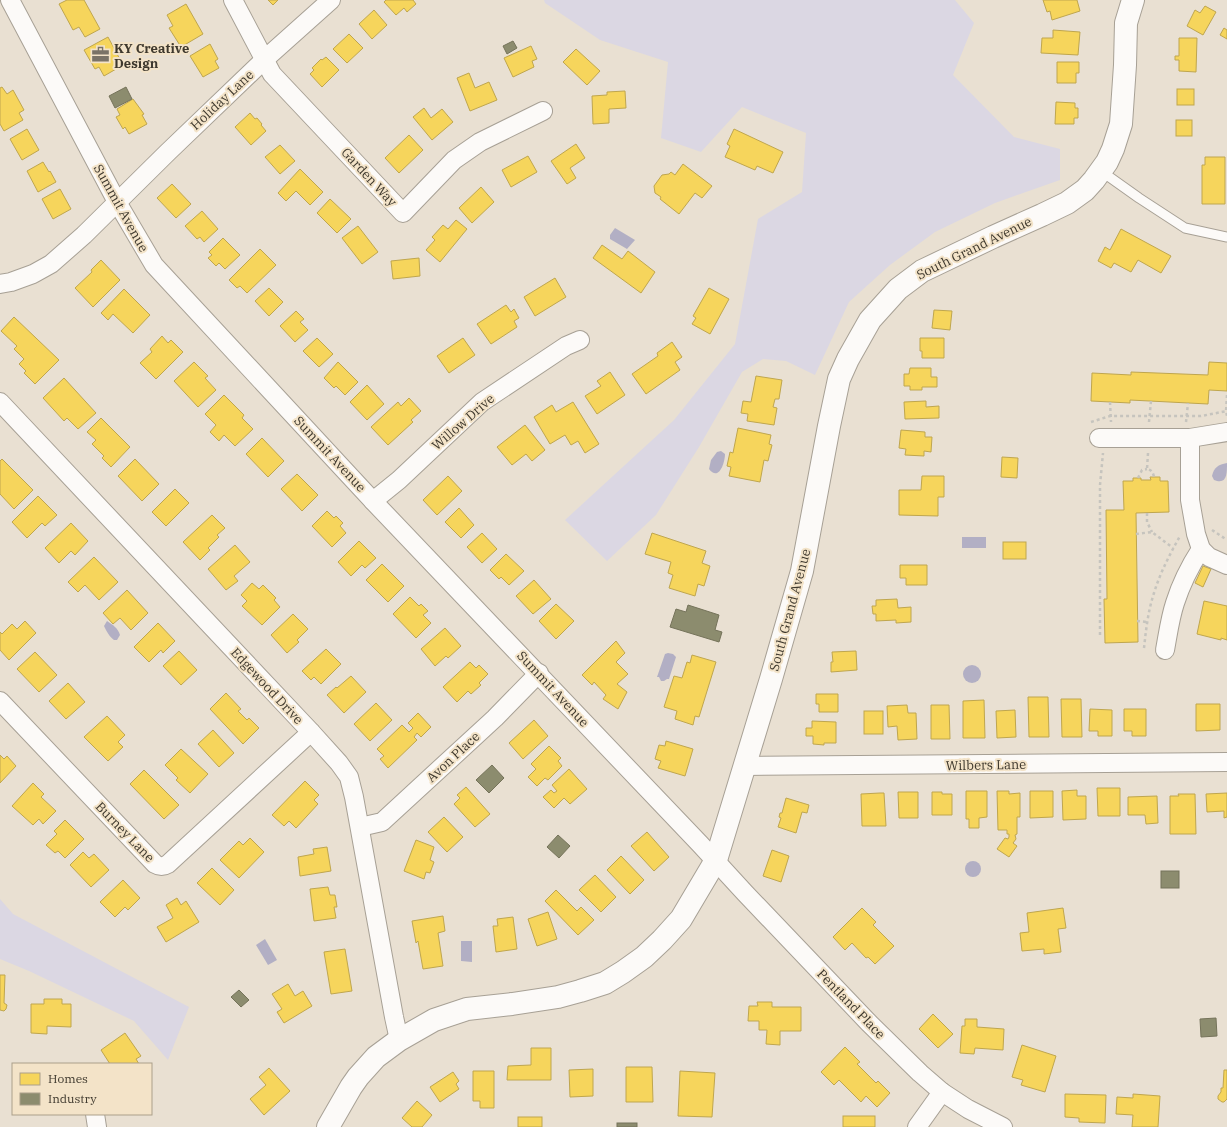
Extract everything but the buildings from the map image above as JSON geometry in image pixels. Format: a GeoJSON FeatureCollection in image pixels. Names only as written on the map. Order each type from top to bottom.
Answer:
{"type":"FeatureCollection","features":[{"type":"Feature","properties":{"kind":"main road","name":"South Grand Avenue"},"geometry":{"type":"LineString","coordinates":[[328,1127],[358,1077],[376,1057],[399,1040],[434,1020],[448,1014],[467,1009],[558,997],[597,986],[623,972],[644,957],[681,919],[716,860],[779,655],[802,571],[839,379],[848,359],[870,320],[898,289],[922,271],[1067,203],[1085,190],[1101,171],[1113,149],[1121,124],[1126,23],[1133,0]]}},
{"type":"Feature","properties":{"kind":"street","name":"Summit Avenue"},"geometry":{"type":"LineString","coordinates":[[10,0],[117,202],[154,265],[373,501],[539,673],[716,860]]}},
{"type":"Feature","properties":{"kind":"street","name":"Garden Way"},"geometry":{"type":"LineString","coordinates":[[233,0],[272,74],[403,213],[454,160],[480,142],[543,111]]}},
{"type":"Feature","properties":{"kind":"street","name":"Holiday Lane"},"geometry":{"type":"LineString","coordinates":[[117,202],[265,59],[330,0]]}},
{"type":"Feature","properties":{"kind":"street"},"geometry":{"type":"LineString","coordinates":[[0,284],[11,282],[33,274],[51,264],[84,235],[117,202]]}},
{"type":"Feature","properties":{"kind":"street","name":"Willow Drive"},"geometry":{"type":"LineString","coordinates":[[373,501],[399,480],[482,402],[566,346],[580,340]]}},
{"type":"Feature","properties":{"kind":"street","name":"Edgewood Drive"},"geometry":{"type":"LineString","coordinates":[[0,402],[311,732],[339,763],[349,777],[360,827],[399,1040]]}},
{"type":"Feature","properties":{"kind":"street"},"geometry":{"type":"LineString","coordinates":[[1099,438],[1190,438],[1227,432]]}},
{"type":"Feature","properties":{"kind":"street"},"geometry":{"type":"LineString","coordinates":[[1190,438],[1190,500],[1194,526],[1201,549],[1209,557],[1227,565]]}},
{"type":"Feature","properties":{"kind":"street"},"geometry":{"type":"LineString","coordinates":[[1165,650],[1174,604],[1182,583],[1201,549]]}},
{"type":"Feature","properties":{"kind":"street","name":"Avon Place"},"geometry":{"type":"LineString","coordinates":[[360,827],[382,822],[495,718],[539,673]]}},
{"type":"Feature","properties":{"kind":"street","name":"Burney Lane"},"geometry":{"type":"LineString","coordinates":[[0,701],[158,866],[168,864],[311,732]]}},
{"type":"Feature","properties":{"kind":"street","name":"Wilbers Lane"},"geometry":{"type":"LineString","coordinates":[[744,766],[1227,762]]}},
{"type":"Feature","properties":{"kind":"street","name":"Pentland Place"},"geometry":{"type":"LineString","coordinates":[[716,860],[868,1022],[920,1073],[942,1092],[968,1109],[1003,1127]]}},
{"type":"Feature","properties":{"kind":"street"},"geometry":{"type":"LineString","coordinates":[[917,1127],[942,1092]]}},
{"type":"Feature","properties":{"kind":"street"},"geometry":{"type":"LineString","coordinates":[[95,1115],[97,1127]]}},
{"type":"Feature","properties":{"kind":"lane"},"geometry":{"type":"LineString","coordinates":[[1101,171],[1185,228],[1227,237]]}},
{"type":"Feature","properties":{"kind":"path"},"geometry":{"type":"LineString","coordinates":[[1227,396],[1227,416]]}},
{"type":"Feature","properties":{"kind":"path"},"geometry":{"type":"LineString","coordinates":[[1091,422],[1110,416],[1201,416],[1226,411]]}},
{"type":"Feature","properties":{"kind":"path"},"geometry":{"type":"LineString","coordinates":[[1099,438],[1104,448],[1100,485],[1100,635]]}},
{"type":"Feature","properties":{"kind":"path"},"geometry":{"type":"LineString","coordinates":[[1138,478],[1142,470],[1147,469]]}},
{"type":"Feature","properties":{"kind":"path"},"geometry":{"type":"LineString","coordinates":[[1147,512],[1147,522],[1152,532],[1173,548]]}},
{"type":"Feature","properties":{"kind":"path"},"geometry":{"type":"LineString","coordinates":[[1144,648],[1147,622],[1154,592],[1173,548],[1184,530],[1194,526]]}},
{"type":"Feature","properties":{"kind":"path"},"geometry":{"type":"LineString","coordinates":[[1136,534],[1152,532]]}},
{"type":"Feature","properties":{"kind":"path"},"geometry":{"type":"LineString","coordinates":[[1137,621],[1147,622]]}},
{"type":"Feature","properties":{"kind":"shaded area"},"geometry":{"type":"Polygon","coordinates":[[[544,0],[955,0],[974,23],[953,75],[1014,137],[1060,149],[1060,180],[995,203],[935,232],[890,265],[849,302],[815,375],[786,361],[763,359],[742,372],[699,447],[656,515],[607,561],[565,520],[674,420],[735,344],[758,219],[802,192],[806,133],[742,107],[701,152],[661,138],[668,62],[600,40],[545,3],[544,0]]]}},
{"type":"Feature","properties":{"kind":"shaded area"},"geometry":{"type":"Polygon","coordinates":[[[615,228],[635,240],[627,249],[610,239],[610,235],[615,228]]]}},
{"type":"Feature","properties":{"kind":"shaded area"},"geometry":{"type":"Polygon","coordinates":[[[721,451],[725,454],[724,462],[721,469],[716,473],[709,469],[711,460],[717,452],[721,451]]]}},
{"type":"Feature","properties":{"kind":"shaded area"},"geometry":{"type":"Polygon","coordinates":[[[1227,463],[1224,480],[1214,480],[1212,476],[1215,468],[1227,463]]]}},
{"type":"Feature","properties":{"kind":"shaded area"},"geometry":{"type":"Polygon","coordinates":[[[962,537],[986,537],[986,548],[962,548],[962,537]]]}},
{"type":"Feature","properties":{"kind":"shaded area"},"geometry":{"type":"Polygon","coordinates":[[[107,621],[118,630],[120,635],[117,640],[114,640],[106,630],[104,626],[107,621]]]}},
{"type":"Feature","properties":{"kind":"shaded area"},"geometry":{"type":"Polygon","coordinates":[[[665,654],[673,654],[676,657],[669,679],[661,681],[659,677],[657,677],[665,654]]]}},
{"type":"Feature","properties":{"kind":"shaded area"},"geometry":{"type":"Polygon","coordinates":[[[972,665],[978,668],[981,674],[978,680],[972,683],[966,680],[963,674],[966,668],[972,665]]]}},
{"type":"Feature","properties":{"kind":"shaded area"},"geometry":{"type":"Polygon","coordinates":[[[973,861],[979,863],[981,869],[979,875],[973,877],[967,875],[965,869],[967,863],[973,861]]]}},
{"type":"Feature","properties":{"kind":"shaded area"},"geometry":{"type":"Polygon","coordinates":[[[0,899],[13,914],[189,1007],[168,1060],[134,1021],[29,971],[0,959],[0,899]]]}},
{"type":"Feature","properties":{"kind":"shaded area"},"geometry":{"type":"Polygon","coordinates":[[[265,939],[277,960],[268,965],[256,945],[265,939]]]}},
{"type":"Feature","properties":{"kind":"shaded area"},"geometry":{"type":"Polygon","coordinates":[[[461,941],[472,941],[472,962],[461,961],[461,941]]]}},
{"type":"Feature","properties":{"kind":"place","name":"KY Creative Design"},"geometry":{"type":"Point","coordinates":[101,55]}}]}
